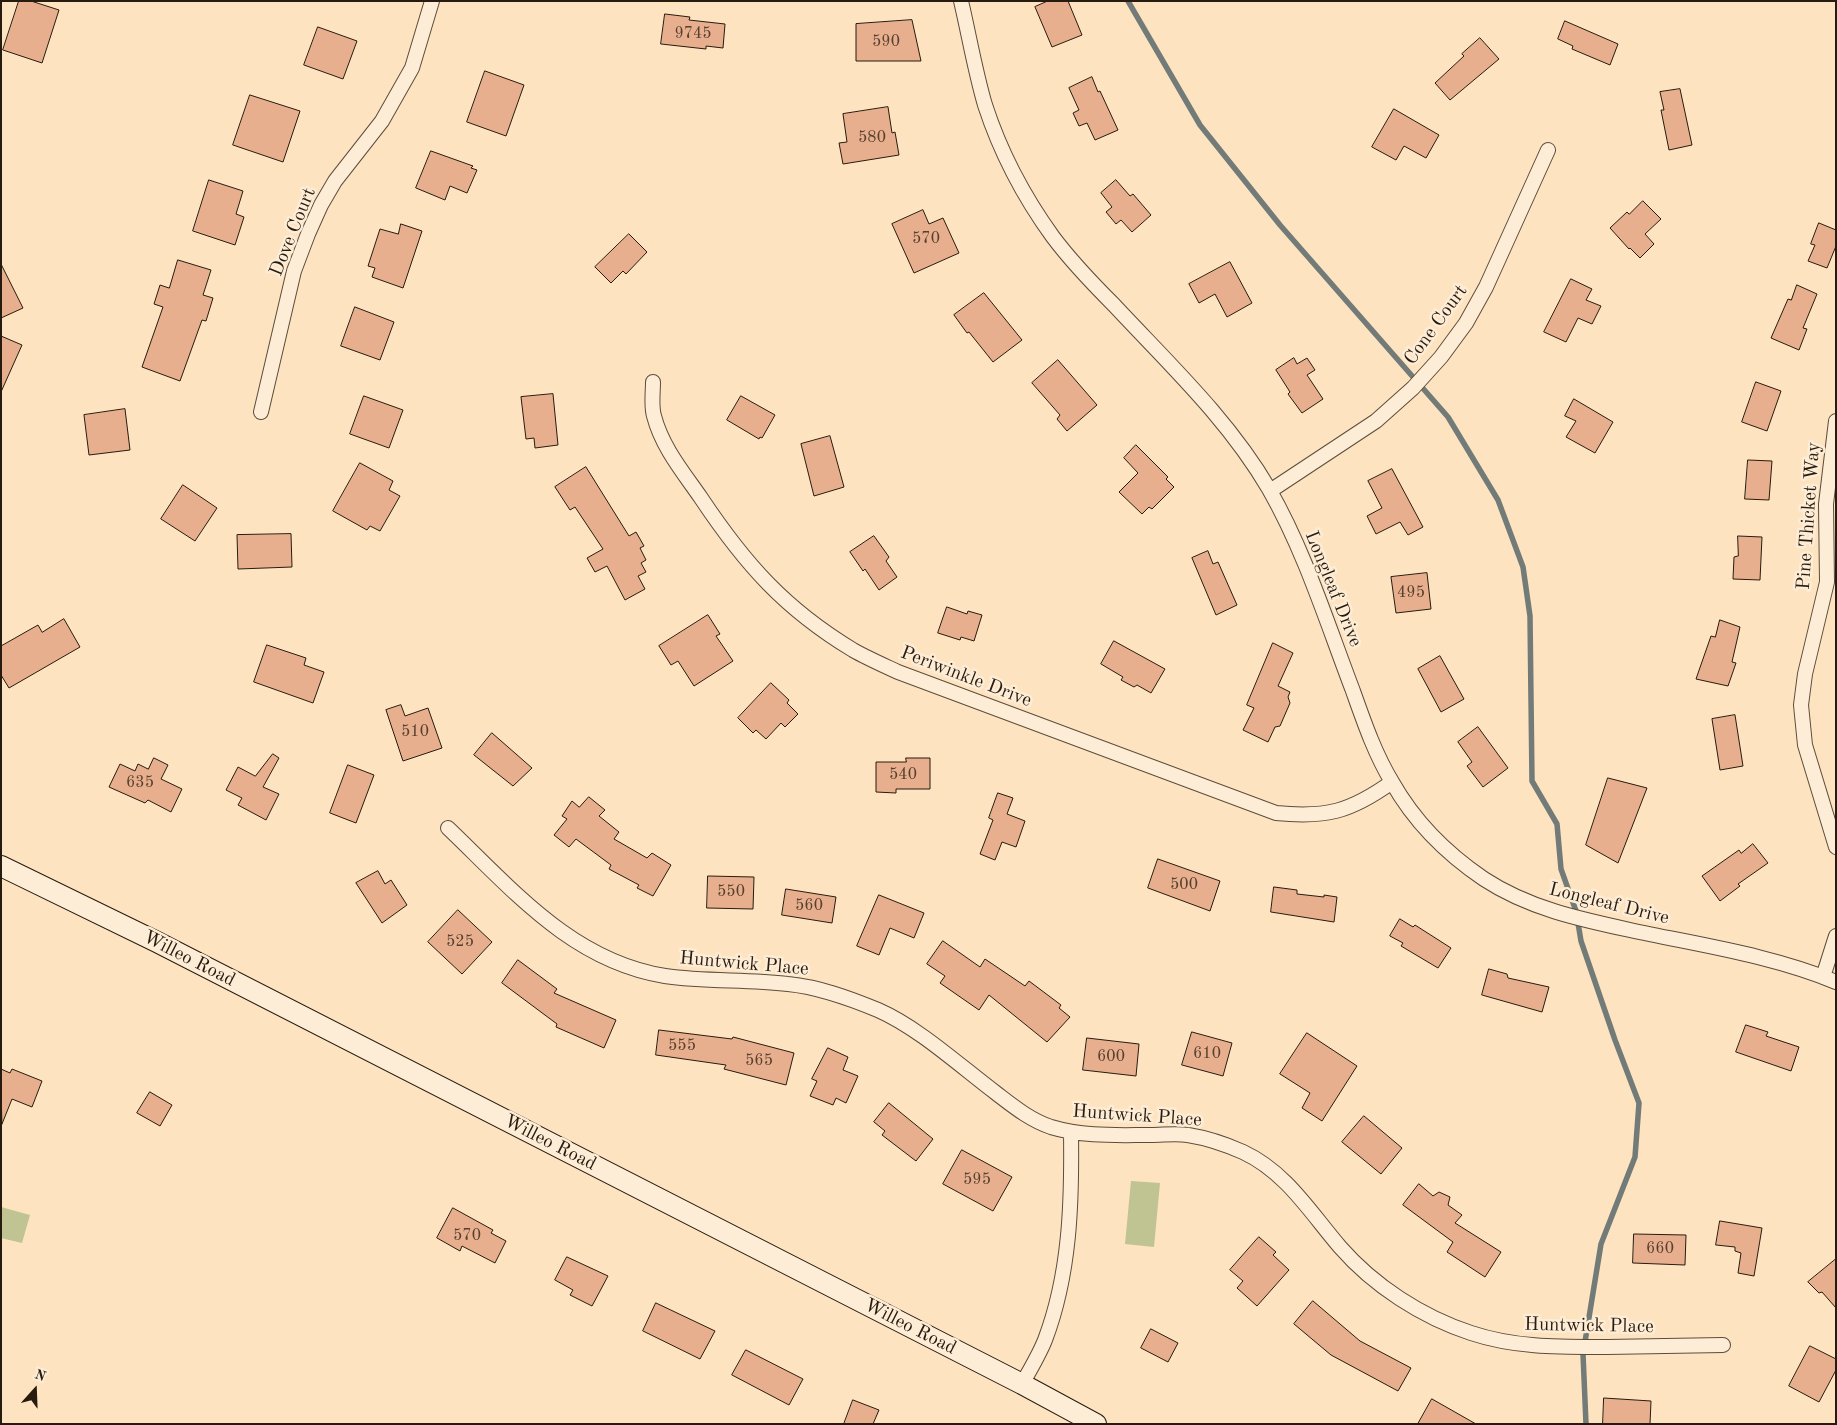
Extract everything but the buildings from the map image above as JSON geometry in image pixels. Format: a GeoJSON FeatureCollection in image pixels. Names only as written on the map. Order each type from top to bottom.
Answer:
{"type":"FeatureCollection","features":[{"type":"Feature","properties":{"kind":"street","name":"Dove Court"},"geometry":{"type":"LineString","coordinates":[[261,412],[294,271],[308,234],[321,205],[335,181],[382,121],[412,68],[432,1]]}},
{"type":"Feature","properties":{"kind":"street","name":"Longleaf Drive"},"geometry":{"type":"LineString","coordinates":[[961,1],[985,105],[1005,156],[1026,197],[1052,236],[1076,266],[1216,412],[1244,449],[1270,490],[1301,554],[1371,740],[1392,782],[1418,819],[1449,852],[1485,879],[1524,901],[1577,919],[1761,958],[1830,980]]}},
{"type":"Feature","properties":{"kind":"street","name":"Cone Court"},"geometry":{"type":"LineString","coordinates":[[1270,490],[1376,421],[1413,388],[1441,357],[1466,323],[1486,287],[1548,150]]}},
{"type":"Feature","properties":{"kind":"street","name":"Periwinkle Drive"},"geometry":{"type":"LineString","coordinates":[[652,382],[653,414],[663,444],[725,535],[781,598],[814,624],[855,651],[898,672],[1276,813],[1306,816],[1337,811],[1369,798],[1392,782]]}},
{"type":"Feature","properties":{"kind":"street","name":"Pine Thicket Way"},"geometry":{"type":"LineString","coordinates":[[1836,421],[1826,504],[1827,582],[1805,674],[1801,705],[1805,745],[1836,847]]}},
{"type":"Feature","properties":{"kind":"street","name":"Huntwick Place"},"geometry":{"type":"LineString","coordinates":[[448,828],[545,920],[570,938],[596,953],[628,967],[662,976],[789,984],[823,990],[852,999],[884,1013],[914,1031],[1024,1114],[1045,1125],[1071,1133],[1095,1135],[1184,1134],[1217,1141],[1246,1153],[1269,1167],[1289,1185],[1343,1250],[1376,1282],[1423,1313],[1470,1333],[1505,1342],[1546,1347],[1723,1346]]}},
{"type":"Feature","properties":{"kind":"street","name":"Willeo Road"},"geometry":{"type":"LineString","coordinates":[[1,866],[165,947],[1022,1384],[1096,1424]]}},
{"type":"Feature","properties":{"kind":"street"},"geometry":{"type":"LineString","coordinates":[[1830,980],[1836,936]]}},
{"type":"Feature","properties":{"kind":"street"},"geometry":{"type":"LineString","coordinates":[[1022,1384],[1044,1342],[1058,1300],[1069,1236],[1072,1189],[1071,1133]]}},
{"type":"Feature","properties":{"kind":"green space"},"geometry":{"type":"Polygon","coordinates":[[[1131,1181],[1160,1183],[1154,1247],[1125,1244],[1131,1181]]]}},
{"type":"Feature","properties":{"kind":"green space"},"geometry":{"type":"Polygon","coordinates":[[[1,1207],[30,1215],[22,1243],[1,1238],[1,1207]]]}},
{"type":"Feature","properties":{"kind":"waterway"},"geometry":{"type":"LineString","coordinates":[[1128,1],[1200,125],[1280,225],[1448,417],[1498,500],[1523,567],[1530,616],[1532,781],[1557,824],[1561,869],[1576,911],[1581,941],[1639,1103],[1635,1157],[1601,1244],[1583,1354],[1586,1424]]}}]}
